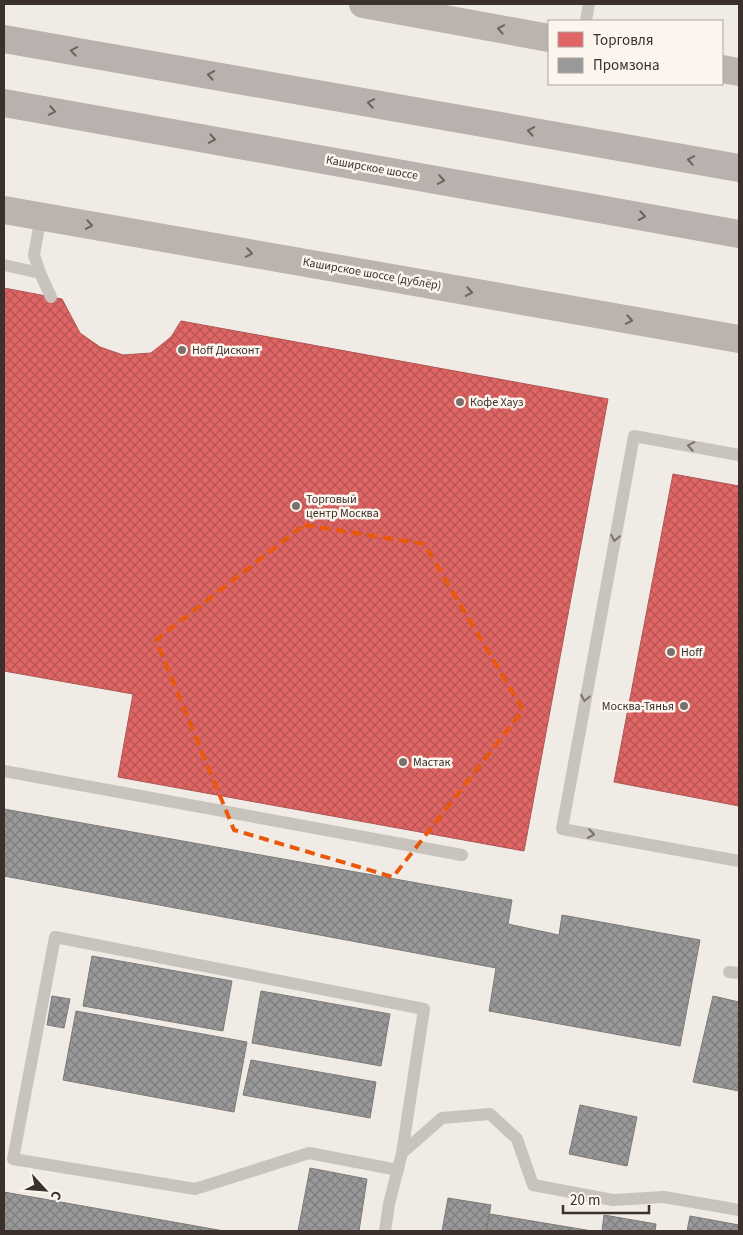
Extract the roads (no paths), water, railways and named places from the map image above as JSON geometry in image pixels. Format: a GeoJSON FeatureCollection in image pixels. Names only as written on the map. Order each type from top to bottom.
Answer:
{"type":"FeatureCollection","features":[{"type":"Feature","properties":{"kind":"main road"},"geometry":{"type":"LineString","coordinates":[[363,4],[548,38]]}},
{"type":"Feature","properties":{"kind":"main road"},"geometry":{"type":"LineString","coordinates":[[4,39],[739,168]]}},
{"type":"Feature","properties":{"kind":"main road"},"geometry":{"type":"LineString","coordinates":[[723,69],[739,72]]}},
{"type":"Feature","properties":{"kind":"main road","name":"Каширское шоссе"},"geometry":{"type":"LineString","coordinates":[[4,103],[739,234]]}},
{"type":"Feature","properties":{"kind":"main road","name":"Каширское шоссе (дублёр)"},"geometry":{"type":"LineString","coordinates":[[4,210],[739,339]]}},
{"type":"Feature","properties":{"kind":"main road"},"geometry":{"type":"LineString","coordinates":[[712,229],[739,245]]}},
{"type":"Feature","properties":{"kind":"lane"},"geometry":{"type":"LineString","coordinates":[[586,20],[589,4]]}},
{"type":"Feature","properties":{"kind":"lane"},"geometry":{"type":"LineString","coordinates":[[41,216],[34,255],[51,297]]}},
{"type":"Feature","properties":{"kind":"lane"},"geometry":{"type":"LineString","coordinates":[[4,265],[40,273]]}},
{"type":"Feature","properties":{"kind":"lane"},"geometry":{"type":"LineString","coordinates":[[739,455],[634,436],[562,828],[739,861]]}},
{"type":"Feature","properties":{"kind":"lane"},"geometry":{"type":"LineString","coordinates":[[4,772],[462,856]]}},
{"type":"Feature","properties":{"kind":"lane"},"geometry":{"type":"LineString","coordinates":[[385,1231],[389,1204],[398,1170],[402,1153],[424,1009],[55,937],[13,1158],[195,1189],[309,1153],[398,1170]]}},
{"type":"Feature","properties":{"kind":"lane"},"geometry":{"type":"LineString","coordinates":[[402,1153],[442,1118],[490,1114],[516,1139],[533,1185],[613,1200],[664,1197],[739,1210]]}},
{"type":"Feature","properties":{"kind":"place","name":"Hoff Дисконт"},"geometry":{"type":"Point","coordinates":[182,350]}},
{"type":"Feature","properties":{"kind":"place","name":"Кофе Хауз"},"geometry":{"type":"Point","coordinates":[460,402]}},
{"type":"Feature","properties":{"kind":"place","name":"Торговый центр Москва"},"geometry":{"type":"Point","coordinates":[296,506]}},
{"type":"Feature","properties":{"kind":"place","name":"Hoff"},"geometry":{"type":"Point","coordinates":[671,652]}},
{"type":"Feature","properties":{"kind":"place","name":"Москва-Тянья"},"geometry":{"type":"Point","coordinates":[684,706]}},
{"type":"Feature","properties":{"kind":"place","name":"Мастак"},"geometry":{"type":"Point","coordinates":[403,762]}}]}
